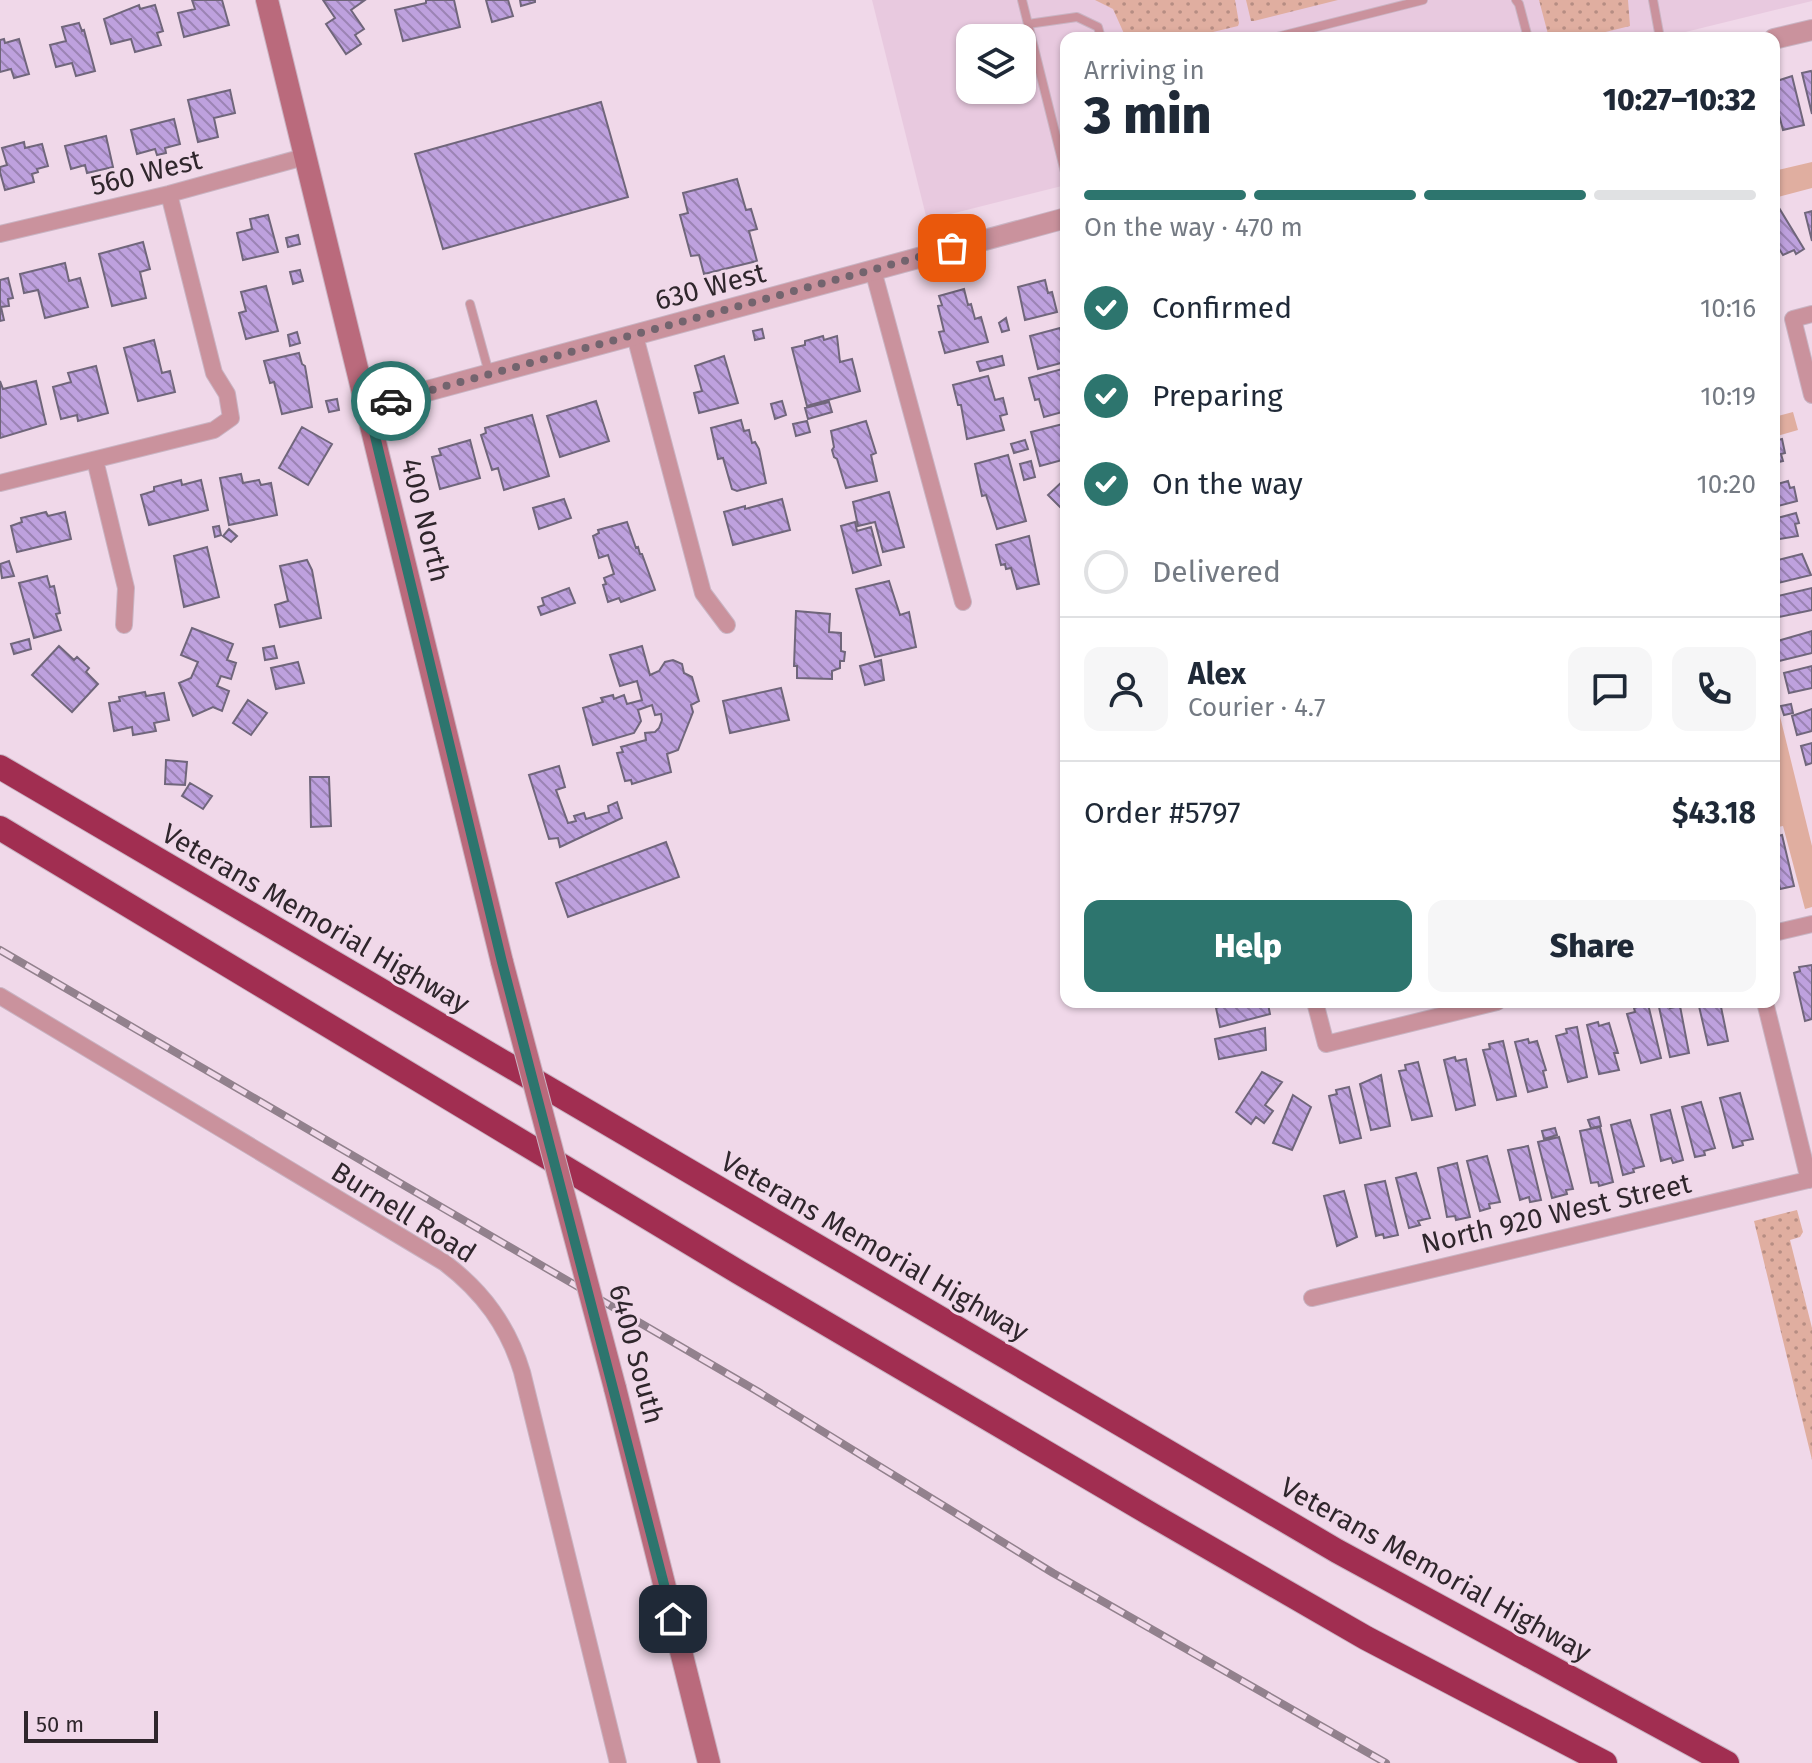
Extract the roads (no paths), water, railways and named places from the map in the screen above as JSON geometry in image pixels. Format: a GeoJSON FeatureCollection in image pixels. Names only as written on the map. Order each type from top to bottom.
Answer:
{"type":"FeatureCollection","features":[{"type":"Feature","properties":{"kind":"highway","name":"Veterans Memorial Highway"},"geometry":{"type":"LineString","coordinates":[[0,767],[1337,1551],[1727,1763]]}},
{"type":"Feature","properties":{"kind":"highway"},"geometry":{"type":"LineString","coordinates":[[0,828],[686,1241],[1154,1516],[1366,1638],[1605,1763]]}},
{"type":"Feature","properties":{"kind":"main road","name":"400 North"},"geometry":{"type":"LineString","coordinates":[[267,0],[502,962]]}},
{"type":"Feature","properties":{"kind":"main road","name":"6400 South"},"geometry":{"type":"LineString","coordinates":[[502,962],[615,1388],[709,1763]]}},
{"type":"Feature","properties":{"kind":"street"},"geometry":{"type":"LineString","coordinates":[[1780,38],[1812,30]]}},
{"type":"Feature","properties":{"kind":"street","name":"560 West"},"geometry":{"type":"LineString","coordinates":[[0,234],[169,194],[304,157]]}},
{"type":"Feature","properties":{"kind":"street"},"geometry":{"type":"LineString","coordinates":[[0,483],[214,430],[231,418],[227,394],[214,373],[169,194]]}},
{"type":"Feature","properties":{"kind":"street","name":"630 West"},"geometry":{"type":"LineString","coordinates":[[368,407],[1060,220]]}},
{"type":"Feature","properties":{"kind":"street"},"geometry":{"type":"LineString","coordinates":[[873,270],[963,602]]}},
{"type":"Feature","properties":{"kind":"street"},"geometry":{"type":"LineString","coordinates":[[1812,314],[1793,319],[1812,395]]}},
{"type":"Feature","properties":{"kind":"street"},"geometry":{"type":"LineString","coordinates":[[635,336],[703,593],[727,625]]}},
{"type":"Feature","properties":{"kind":"street"},"geometry":{"type":"LineString","coordinates":[[95,460],[126,588],[124,625]]}},
{"type":"Feature","properties":{"kind":"street"},"geometry":{"type":"LineString","coordinates":[[1780,932],[1812,924]]}},
{"type":"Feature","properties":{"kind":"street","name":"Burnell Road"},"geometry":{"type":"LineString","coordinates":[[0,997],[445,1263],[465,1278],[493,1310],[507,1331],[522,1372],[618,1763]]}},
{"type":"Feature","properties":{"kind":"street"},"geometry":{"type":"LineString","coordinates":[[1317,1008],[1326,1044],[1473,1008]]}},
{"type":"Feature","properties":{"kind":"street"},"geometry":{"type":"LineString","coordinates":[[1767,1008],[1811,1179]]}},
{"type":"Feature","properties":{"kind":"street","name":"North 920 West Street"},"geometry":{"type":"LineString","coordinates":[[1312,1298],[1811,1179]]}},
{"type":"Feature","properties":{"kind":"lane"},"geometry":{"type":"LineString","coordinates":[[1022,0],[1028,24],[1077,17],[1098,27],[1099,32]]}},
{"type":"Feature","properties":{"kind":"lane"},"geometry":{"type":"LineString","coordinates":[[1297,32],[1423,0]]}},
{"type":"Feature","properties":{"kind":"lane"},"geometry":{"type":"LineString","coordinates":[[1516,0],[1526,32]]}},
{"type":"Feature","properties":{"kind":"lane"},"geometry":{"type":"LineString","coordinates":[[1653,0],[1659,32]]}},
{"type":"Feature","properties":{"kind":"lane"},"geometry":{"type":"LineString","coordinates":[[1036,52],[1060,135]]}},
{"type":"Feature","properties":{"kind":"lane"},"geometry":{"type":"LineString","coordinates":[[470,304],[490,374]]}},
{"type":"Feature","properties":{"kind":"railway"},"geometry":{"type":"LineString","coordinates":[[0,950],[757,1391],[1053,1573],[1386,1763]]}}]}
